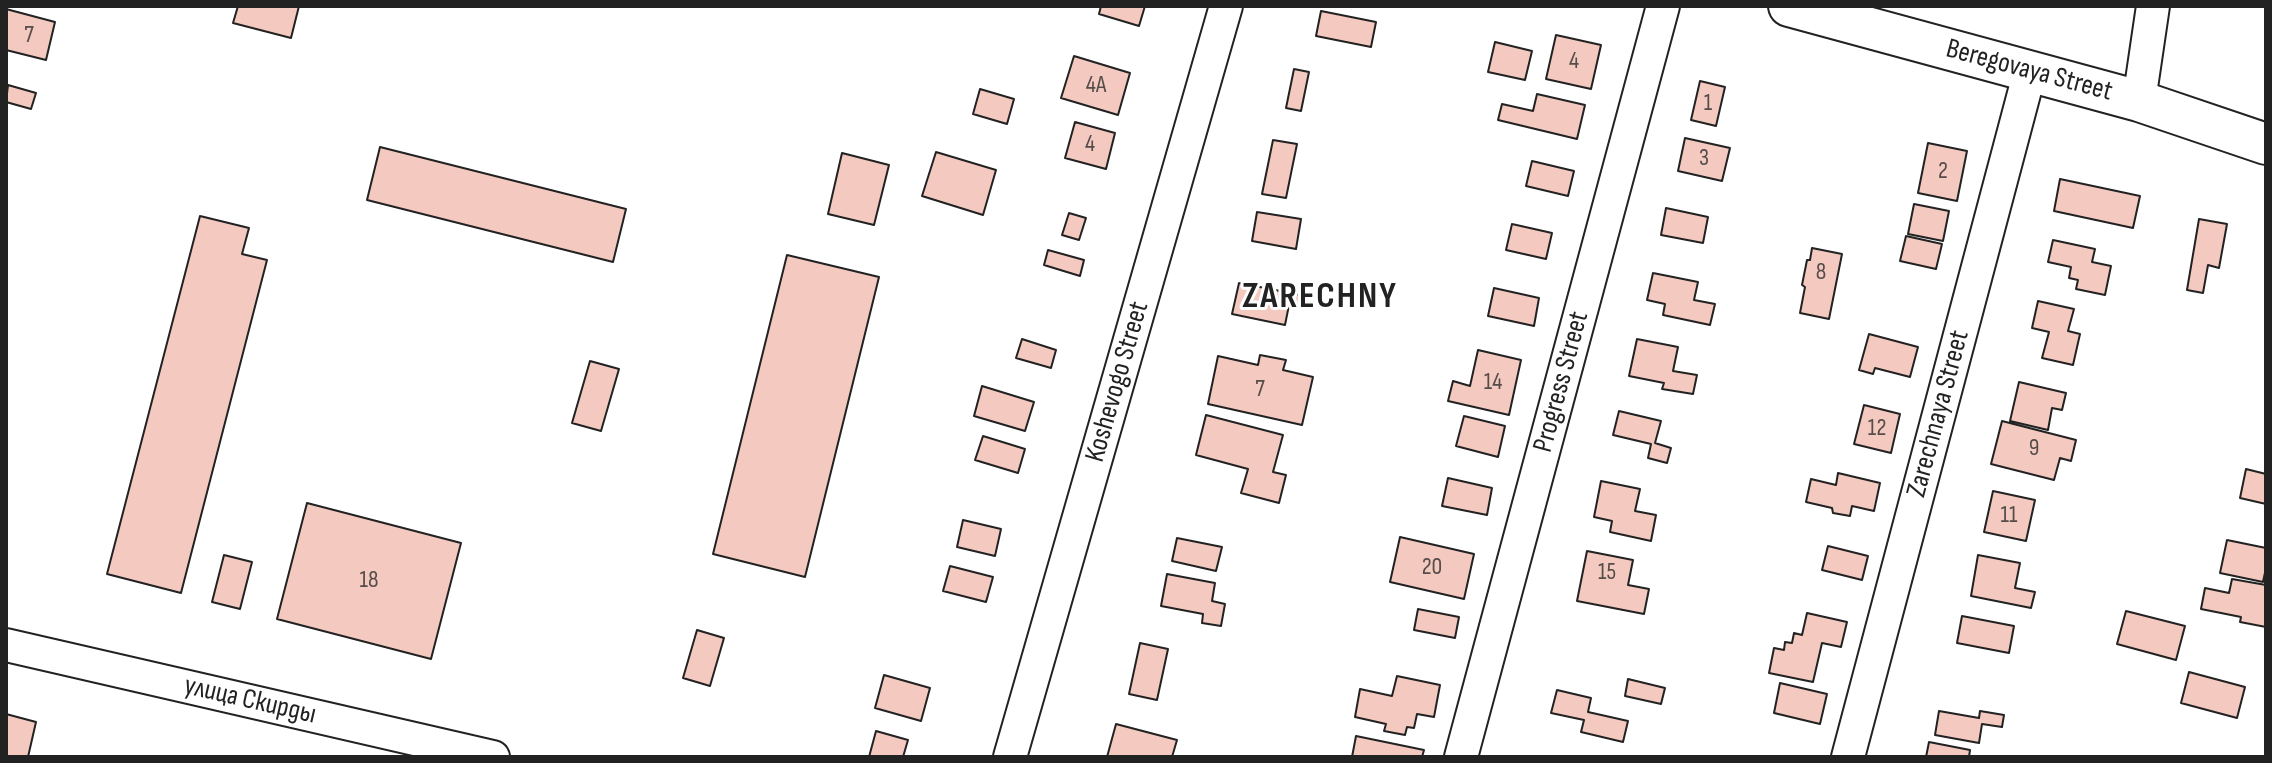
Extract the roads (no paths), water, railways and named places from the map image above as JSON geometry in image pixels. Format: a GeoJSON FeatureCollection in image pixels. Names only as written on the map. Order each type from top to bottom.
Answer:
{"type":"FeatureCollection","features":[{"type":"Feature","properties":{"kind":"main road","name":"Beregovaya Street"},"geometry":{"type":"LineString","coordinates":[[1789,6],[2139,101],[2266,144]]}},
{"type":"Feature","properties":{"kind":"street","name":"Koshevogo Street"},"geometry":{"type":"LineString","coordinates":[[1010,757],[1226,6]]}},
{"type":"Feature","properties":{"kind":"street","name":"Progress Street"},"geometry":{"type":"LineString","coordinates":[[1461,757],[1663,6]]}},
{"type":"Feature","properties":{"kind":"street"},"geometry":{"type":"LineString","coordinates":[[2139,101],[2153,6]]}},
{"type":"Feature","properties":{"kind":"street","name":"Zarechnaya Street"},"geometry":{"type":"LineString","coordinates":[[1848,757],[2030,71]]}},
{"type":"Feature","properties":{"kind":"street","name":"улица Скирды"},"geometry":{"type":"LineString","coordinates":[[6,645],[493,757]]}},
{"type":"Feature","properties":{"kind":"district","name":"ZARECHNY"},"geometry":{"type":"Point","coordinates":[1320,298]}}]}
